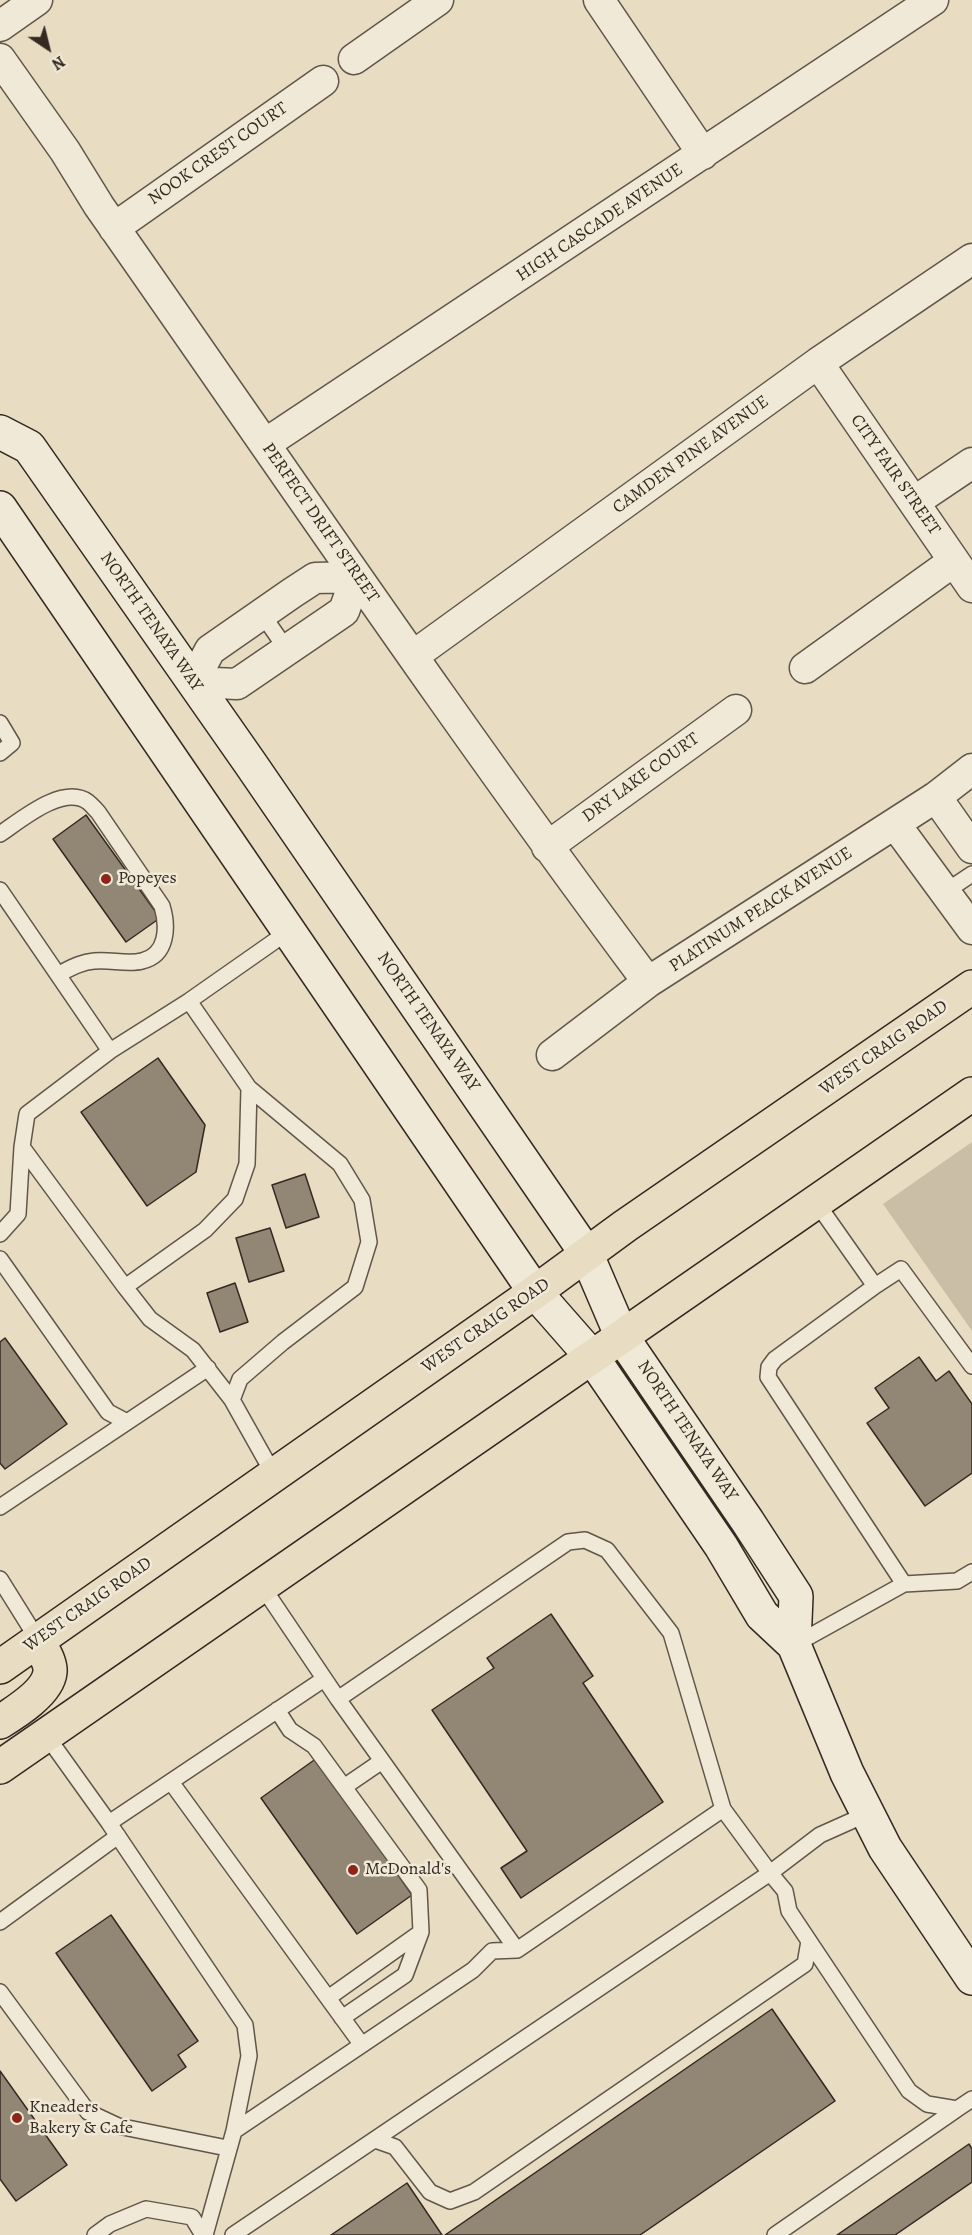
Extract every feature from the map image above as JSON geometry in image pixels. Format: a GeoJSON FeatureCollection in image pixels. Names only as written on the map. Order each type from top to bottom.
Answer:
{"type":"FeatureCollection","features":[{"type":"Feature","properties":{"kind":"main road","name":"NORTH TENAYA WAY"},"geometry":{"type":"LineString","coordinates":[[0,432],[29,447],[586,1253],[622,1337],[796,1596],[794,1645]]}},
{"type":"Feature","properties":{"kind":"main road","name":"NORTH TENAYA WAY"},"geometry":{"type":"LineString","coordinates":[[0,508],[535,1292],[591,1358],[721,1546],[762,1615],[794,1645],[847,1773],[867,1814],[904,1879],[972,1978]]}},
{"type":"Feature","properties":{"kind":"main road","name":"WEST CRAIG ROAD"},"geometry":{"type":"LineString","coordinates":[[0,1667],[535,1292],[586,1253],[972,987]]}},
{"type":"Feature","properties":{"kind":"main road"},"geometry":{"type":"LineString","coordinates":[[0,1767],[972,1095]]}},
{"type":"Feature","properties":{"kind":"main road"},"geometry":{"type":"LineString","coordinates":[[0,1722],[21,1708],[46,1685],[50,1670],[38,1640]]}},
{"type":"Feature","properties":{"kind":"street"},"geometry":{"type":"LineString","coordinates":[[0,26],[37,0]]}},
{"type":"Feature","properties":{"kind":"street"},"geometry":{"type":"LineString","coordinates":[[354,59],[438,0]]}},
{"type":"Feature","properties":{"kind":"street"},"geometry":{"type":"LineString","coordinates":[[599,0],[703,154]]}},
{"type":"Feature","properties":{"kind":"street","name":"HIGH CASCADE AVENUE"},"geometry":{"type":"LineString","coordinates":[[266,444],[933,0]]}},
{"type":"Feature","properties":{"kind":"street","name":"PERFECT DRIFT STREET"},"geometry":{"type":"LineString","coordinates":[[0,59],[356,577],[547,847],[648,982]]}},
{"type":"Feature","properties":{"kind":"street","name":"NOOK CREST COURT"},"geometry":{"type":"LineString","coordinates":[[114,228],[323,81]]}},
{"type":"Feature","properties":{"kind":"street","name":"CAMDEN PINE AVENUE"},"geometry":{"type":"LineString","coordinates":[[413,656],[818,363],[972,259]]}},
{"type":"Feature","properties":{"kind":"street","name":"CITY FAIR STREET"},"geometry":{"type":"LineString","coordinates":[[818,363],[972,587]]}},
{"type":"Feature","properties":{"kind":"street"},"geometry":{"type":"LineString","coordinates":[[914,502],[972,463]]}},
{"type":"Feature","properties":{"kind":"street"},"geometry":{"type":"LineString","coordinates":[[806,668],[954,561]]}},
{"type":"Feature","properties":{"kind":"street"},"geometry":{"type":"LineString","coordinates":[[356,577],[344,610],[237,684],[193,682],[210,650],[262,614],[315,578],[356,577]]}},
{"type":"Feature","properties":{"kind":"street","name":"DRY LAKE COURT"},"geometry":{"type":"LineString","coordinates":[[547,847],[736,710]]}},
{"type":"Feature","properties":{"kind":"street","name":"PLATINUM PEACK AVENUE"},"geometry":{"type":"LineString","coordinates":[[552,1056],[648,982],[895,824],[936,797],[972,769]]}},
{"type":"Feature","properties":{"kind":"street"},"geometry":{"type":"LineString","coordinates":[[936,797],[972,848]]}},
{"type":"Feature","properties":{"kind":"street"},"geometry":{"type":"LineString","coordinates":[[895,824],[972,929]]}},
{"type":"Feature","properties":{"kind":"lane"},"geometry":{"type":"LineString","coordinates":[[262,614],[287,650]]}},
{"type":"Feature","properties":{"kind":"lane"},"geometry":{"type":"LineString","coordinates":[[0,723],[12,743],[0,753]]}},
{"type":"Feature","properties":{"kind":"lane"},"geometry":{"type":"LineString","coordinates":[[0,834],[39,808],[56,800],[71,796],[87,801],[98,812],[162,906],[166,920],[166,935],[153,956],[142,961],[111,959],[93,961],[80,964],[59,974]]}},
{"type":"Feature","properties":{"kind":"lane"},"geometry":{"type":"LineString","coordinates":[[945,892],[972,874]]}},
{"type":"Feature","properties":{"kind":"lane"},"geometry":{"type":"LineString","coordinates":[[0,890],[111,1051]]}},
{"type":"Feature","properties":{"kind":"lane"},"geometry":{"type":"LineString","coordinates":[[0,1234],[18,1214],[22,1147],[27,1114],[111,1051],[189,1001],[289,931]]}},
{"type":"Feature","properties":{"kind":"lane"},"geometry":{"type":"LineString","coordinates":[[189,1001],[249,1088],[340,1164],[362,1200],[369,1242],[355,1287],[283,1342],[240,1379],[232,1400]]}},
{"type":"Feature","properties":{"kind":"lane"},"geometry":{"type":"LineString","coordinates":[[125,1287],[205,1230],[235,1199],[247,1164],[249,1088]]}},
{"type":"Feature","properties":{"kind":"lane"},"geometry":{"type":"LineString","coordinates":[[22,1147],[150,1319],[193,1350],[208,1368],[232,1400],[274,1475]]}},
{"type":"Feature","properties":{"kind":"lane"},"geometry":{"type":"LineString","coordinates":[[816,1202],[875,1286]]}},
{"type":"Feature","properties":{"kind":"lane"},"geometry":{"type":"LineString","coordinates":[[0,1259],[108,1412],[127,1422]]}},
{"type":"Feature","properties":{"kind":"lane"},"geometry":{"type":"LineString","coordinates":[[904,1584],[768,1377],[769,1367],[775,1359],[901,1269],[972,1366]]}},
{"type":"Feature","properties":{"kind":"lane"},"geometry":{"type":"LineString","coordinates":[[0,1507],[208,1368]]}},
{"type":"Feature","properties":{"kind":"lane"},"geometry":{"type":"LineString","coordinates":[[338,1699],[568,1542],[585,1540],[607,1550],[671,1633],[723,1809],[785,1891],[789,1911],[909,2091],[927,2104],[957,2109]]}},
{"type":"Feature","properties":{"kind":"lane"},"geometry":{"type":"LineString","coordinates":[[794,1645],[904,1584],[957,1581],[972,1572]]}},
{"type":"Feature","properties":{"kind":"lane"},"geometry":{"type":"LineString","coordinates":[[0,1580],[38,1640]]}},
{"type":"Feature","properties":{"kind":"lane"},"geometry":{"type":"LineString","coordinates":[[262,1586],[338,1699],[518,1950]]}},
{"type":"Feature","properties":{"kind":"lane"},"geometry":{"type":"LineString","coordinates":[[0,1922],[171,1782],[324,1679]]}},
{"type":"Feature","properties":{"kind":"lane"},"geometry":{"type":"LineString","coordinates":[[277,1710],[290,1730],[314,1746],[419,1890],[421,1932],[405,1975],[342,2018]]}},
{"type":"Feature","properties":{"kind":"lane"},"geometry":{"type":"LineString","coordinates":[[46,1735],[114,1830],[245,2025],[249,2056],[234,2130],[204,2235]]}},
{"type":"Feature","properties":{"kind":"lane"},"geometry":{"type":"LineString","coordinates":[[344,1787],[382,1761]]}},
{"type":"Feature","properties":{"kind":"lane"},"geometry":{"type":"LineString","coordinates":[[171,1782],[362,2045]]}},
{"type":"Feature","properties":{"kind":"lane"},"geometry":{"type":"LineString","coordinates":[[234,2130],[472,1970],[492,1951],[518,1950],[723,1809]]}},
{"type":"Feature","properties":{"kind":"lane"},"geometry":{"type":"LineString","coordinates":[[233,2235],[770,1873],[820,1835],[867,1814]]}},
{"type":"Feature","properties":{"kind":"lane"},"geometry":{"type":"LineString","coordinates":[[328,1998],[421,1932]]}},
{"type":"Feature","properties":{"kind":"lane"},"geometry":{"type":"LineString","coordinates":[[375,2140],[395,2147],[429,2192],[450,2201],[474,2192],[805,1964],[809,1941]]}},
{"type":"Feature","properties":{"kind":"lane"},"geometry":{"type":"LineString","coordinates":[[0,1992],[88,2112],[118,2126],[227,2148]]}},
{"type":"Feature","properties":{"kind":"lane"},"geometry":{"type":"LineString","coordinates":[[775,2235],[972,2099]]}},
{"type":"Feature","properties":{"kind":"lane"},"geometry":{"type":"LineString","coordinates":[[94,2235],[110,2224],[146,2209],[192,2217],[204,2235]]}},
{"type":"Feature","properties":{"kind":"shaded area"},"geometry":{"type":"Polygon","coordinates":[[[972,1142],[972,1331],[883,1204],[972,1142]]]}},
{"type":"Feature","properties":{"kind":"building","name":"Popeyes"},"geometry":{"type":"Polygon","coordinates":[[[86,815],[160,918],[126,942],[53,839],[86,815]]]}},
{"type":"Feature","properties":{"kind":"building"},"geometry":{"type":"Polygon","coordinates":[[[158,1058],[205,1125],[196,1172],[147,1206],[81,1112],[158,1058]]]}},
{"type":"Feature","properties":{"kind":"building"},"geometry":{"type":"Polygon","coordinates":[[[305,1174],[319,1217],[286,1228],[272,1185],[305,1174]]]}},
{"type":"Feature","properties":{"kind":"building"},"geometry":{"type":"Polygon","coordinates":[[[270,1228],[284,1271],[249,1282],[236,1238],[270,1228]]]}},
{"type":"Feature","properties":{"kind":"building"},"geometry":{"type":"Polygon","coordinates":[[[235,1283],[248,1322],[220,1332],[207,1293],[235,1283]]]}},
{"type":"Feature","properties":{"kind":"building"},"geometry":{"type":"Polygon","coordinates":[[[5,1338],[67,1424],[5,1469],[0,1463],[0,1342],[5,1338]]]}},
{"type":"Feature","properties":{"kind":"building"},"geometry":{"type":"Polygon","coordinates":[[[919,1357],[936,1381],[949,1371],[972,1404],[972,1473],[925,1506],[867,1423],[889,1408],[875,1388],[919,1357]]]}},
{"type":"Feature","properties":{"kind":"building"},"geometry":{"type":"Polygon","coordinates":[[[551,1614],[593,1676],[583,1683],[663,1802],[521,1898],[501,1868],[527,1851],[432,1710],[494,1668],[487,1658],[551,1614]]]}},
{"type":"Feature","properties":{"kind":"building","name":"McDonald's"},"geometry":{"type":"Polygon","coordinates":[[[317,1758],[412,1895],[357,1934],[261,1798],[317,1758]]]}},
{"type":"Feature","properties":{"kind":"building"},"geometry":{"type":"Polygon","coordinates":[[[111,1915],[198,2041],[178,2055],[186,2067],[152,2091],[56,1953],[111,1915]]]}},
{"type":"Feature","properties":{"kind":"building"},"geometry":{"type":"Polygon","coordinates":[[[772,2009],[835,2101],[640,2235],[445,2235],[772,2009]]]}},
{"type":"Feature","properties":{"kind":"building","name":"Kneaders Bakery & Cafe"},"geometry":{"type":"Polygon","coordinates":[[[0,2071],[67,2165],[16,2201],[0,2179],[0,2071]]]}},
{"type":"Feature","properties":{"kind":"building"},"geometry":{"type":"Polygon","coordinates":[[[969,2144],[972,2149],[972,2182],[895,2235],[837,2235],[969,2144]]]}},
{"type":"Feature","properties":{"kind":"building"},"geometry":{"type":"Polygon","coordinates":[[[407,2183],[442,2235],[331,2235],[407,2183]]]}},
{"type":"Feature","properties":{"kind":"place","name":"Popeyes"},"geometry":{"type":"Point","coordinates":[106,879]}},
{"type":"Feature","properties":{"kind":"place","name":"McDonald's"},"geometry":{"type":"Point","coordinates":[353,1870]}},
{"type":"Feature","properties":{"kind":"place","name":"Kneaders Bakery & Cafe"},"geometry":{"type":"Point","coordinates":[17,2118]}}]}
